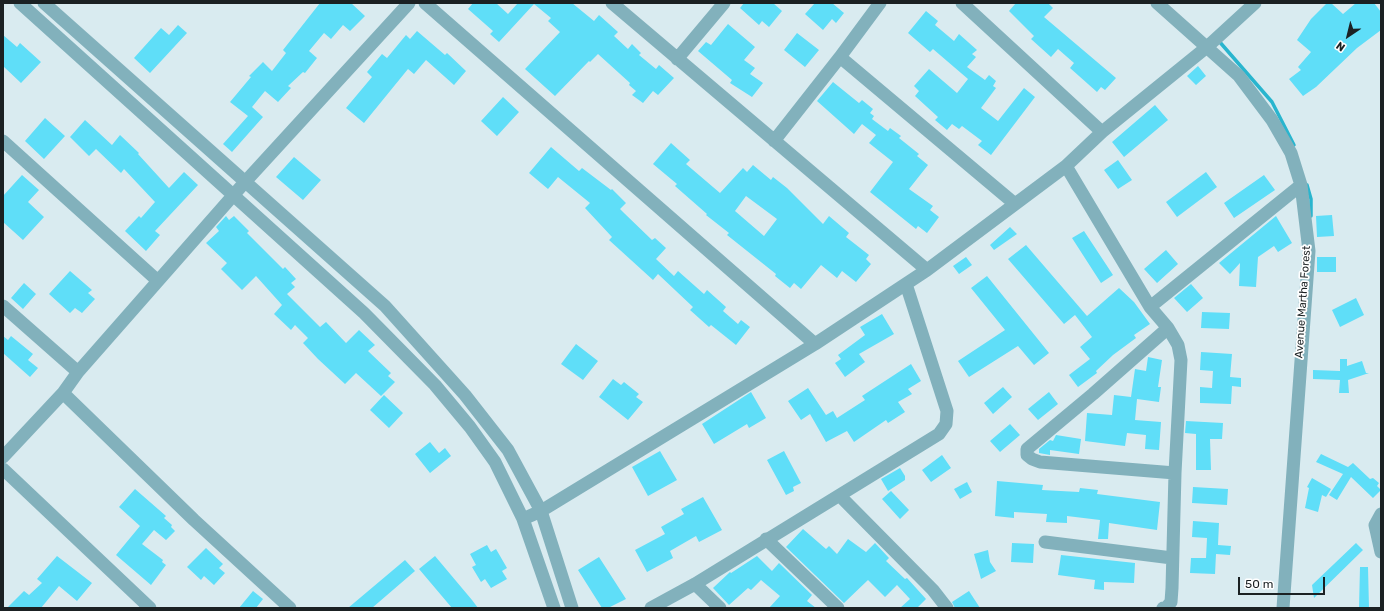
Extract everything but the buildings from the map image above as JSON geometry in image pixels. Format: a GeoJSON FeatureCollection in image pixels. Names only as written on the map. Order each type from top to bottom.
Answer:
{"type":"FeatureCollection","features":[{"type":"Feature","properties":{"kind":"street"},"geometry":{"type":"LineString","coordinates":[[20,3],[364,313],[435,385],[470,427],[495,462],[523,519],[554,608]]}},
{"type":"Feature","properties":{"kind":"street"},"geometry":{"type":"LineString","coordinates":[[44,3],[385,306],[465,395],[508,450],[541,511],[572,608]]}},
{"type":"Feature","properties":{"kind":"street"},"geometry":{"type":"LineString","coordinates":[[3,457],[63,393],[78,372],[245,182],[409,3]]}},
{"type":"Feature","properties":{"kind":"street"},"geometry":{"type":"LineString","coordinates":[[425,3],[815,344]]}},
{"type":"Feature","properties":{"kind":"street"},"geometry":{"type":"LineString","coordinates":[[612,3],[926,270]]}},
{"type":"Feature","properties":{"kind":"street"},"geometry":{"type":"LineString","coordinates":[[677,59],[724,3]]}},
{"type":"Feature","properties":{"kind":"street"},"geometry":{"type":"LineString","coordinates":[[774,141],[840,58],[880,3]]}},
{"type":"Feature","properties":{"kind":"street"},"geometry":{"type":"LineString","coordinates":[[962,3],[1102,132]]}},
{"type":"Feature","properties":{"kind":"street","name":"Avenue Martha Forest"},"geometry":{"type":"LineString","coordinates":[[1157,3],[1239,76],[1272,120],[1291,153],[1301,186],[1308,251],[1284,608]]}},
{"type":"Feature","properties":{"kind":"street"},"geometry":{"type":"LineString","coordinates":[[523,519],[541,511],[815,344],[926,270],[1066,166],[1102,132],[1207,47],[1255,3]]}},
{"type":"Feature","properties":{"kind":"street"},"geometry":{"type":"LineString","coordinates":[[840,58],[1014,204]]}},
{"type":"Feature","properties":{"kind":"street"},"geometry":{"type":"LineString","coordinates":[[3,141],[158,281]]}},
{"type":"Feature","properties":{"kind":"street"},"geometry":{"type":"LineString","coordinates":[[1066,166],[1150,307],[1168,328],[1178,345],[1181,360],[1175,473],[1171,602],[1166,608],[1163,608]]}},
{"type":"Feature","properties":{"kind":"street"},"geometry":{"type":"LineString","coordinates":[[1150,307],[1301,186]]}},
{"type":"Feature","properties":{"kind":"street"},"geometry":{"type":"LineString","coordinates":[[651,608],[695,584],[939,434],[946,424],[947,412],[906,284]]}},
{"type":"Feature","properties":{"kind":"street"},"geometry":{"type":"LineString","coordinates":[[3,306],[78,372]]}},
{"type":"Feature","properties":{"kind":"street"},"geometry":{"type":"LineString","coordinates":[[1168,328],[1093,394],[1027,449],[1027,455],[1032,460],[1040,462],[1175,473]]}},
{"type":"Feature","properties":{"kind":"street"},"geometry":{"type":"LineString","coordinates":[[63,393],[194,520],[290,608]]}},
{"type":"Feature","properties":{"kind":"street"},"geometry":{"type":"LineString","coordinates":[[3,469],[150,608]]}},
{"type":"Feature","properties":{"kind":"street"},"geometry":{"type":"LineString","coordinates":[[840,496],[933,590],[947,608]]}},
{"type":"Feature","properties":{"kind":"street"},"geometry":{"type":"LineString","coordinates":[[1381,514],[1375,525],[1381,552]]}},
{"type":"Feature","properties":{"kind":"street"},"geometry":{"type":"LineString","coordinates":[[766,539],[838,608]]}},
{"type":"Feature","properties":{"kind":"street"},"geometry":{"type":"LineString","coordinates":[[1045,542],[1172,558]]}},
{"type":"Feature","properties":{"kind":"street"},"geometry":{"type":"LineString","coordinates":[[695,584],[720,608]]}},
{"type":"Feature","properties":{"kind":"waterway"},"geometry":{"type":"LineString","coordinates":[[1218,40],[1272,102],[1294,145]]}},
{"type":"Feature","properties":{"kind":"waterway"},"geometry":{"type":"LineString","coordinates":[[1307,185],[1311,199],[1311,216]]}}]}
